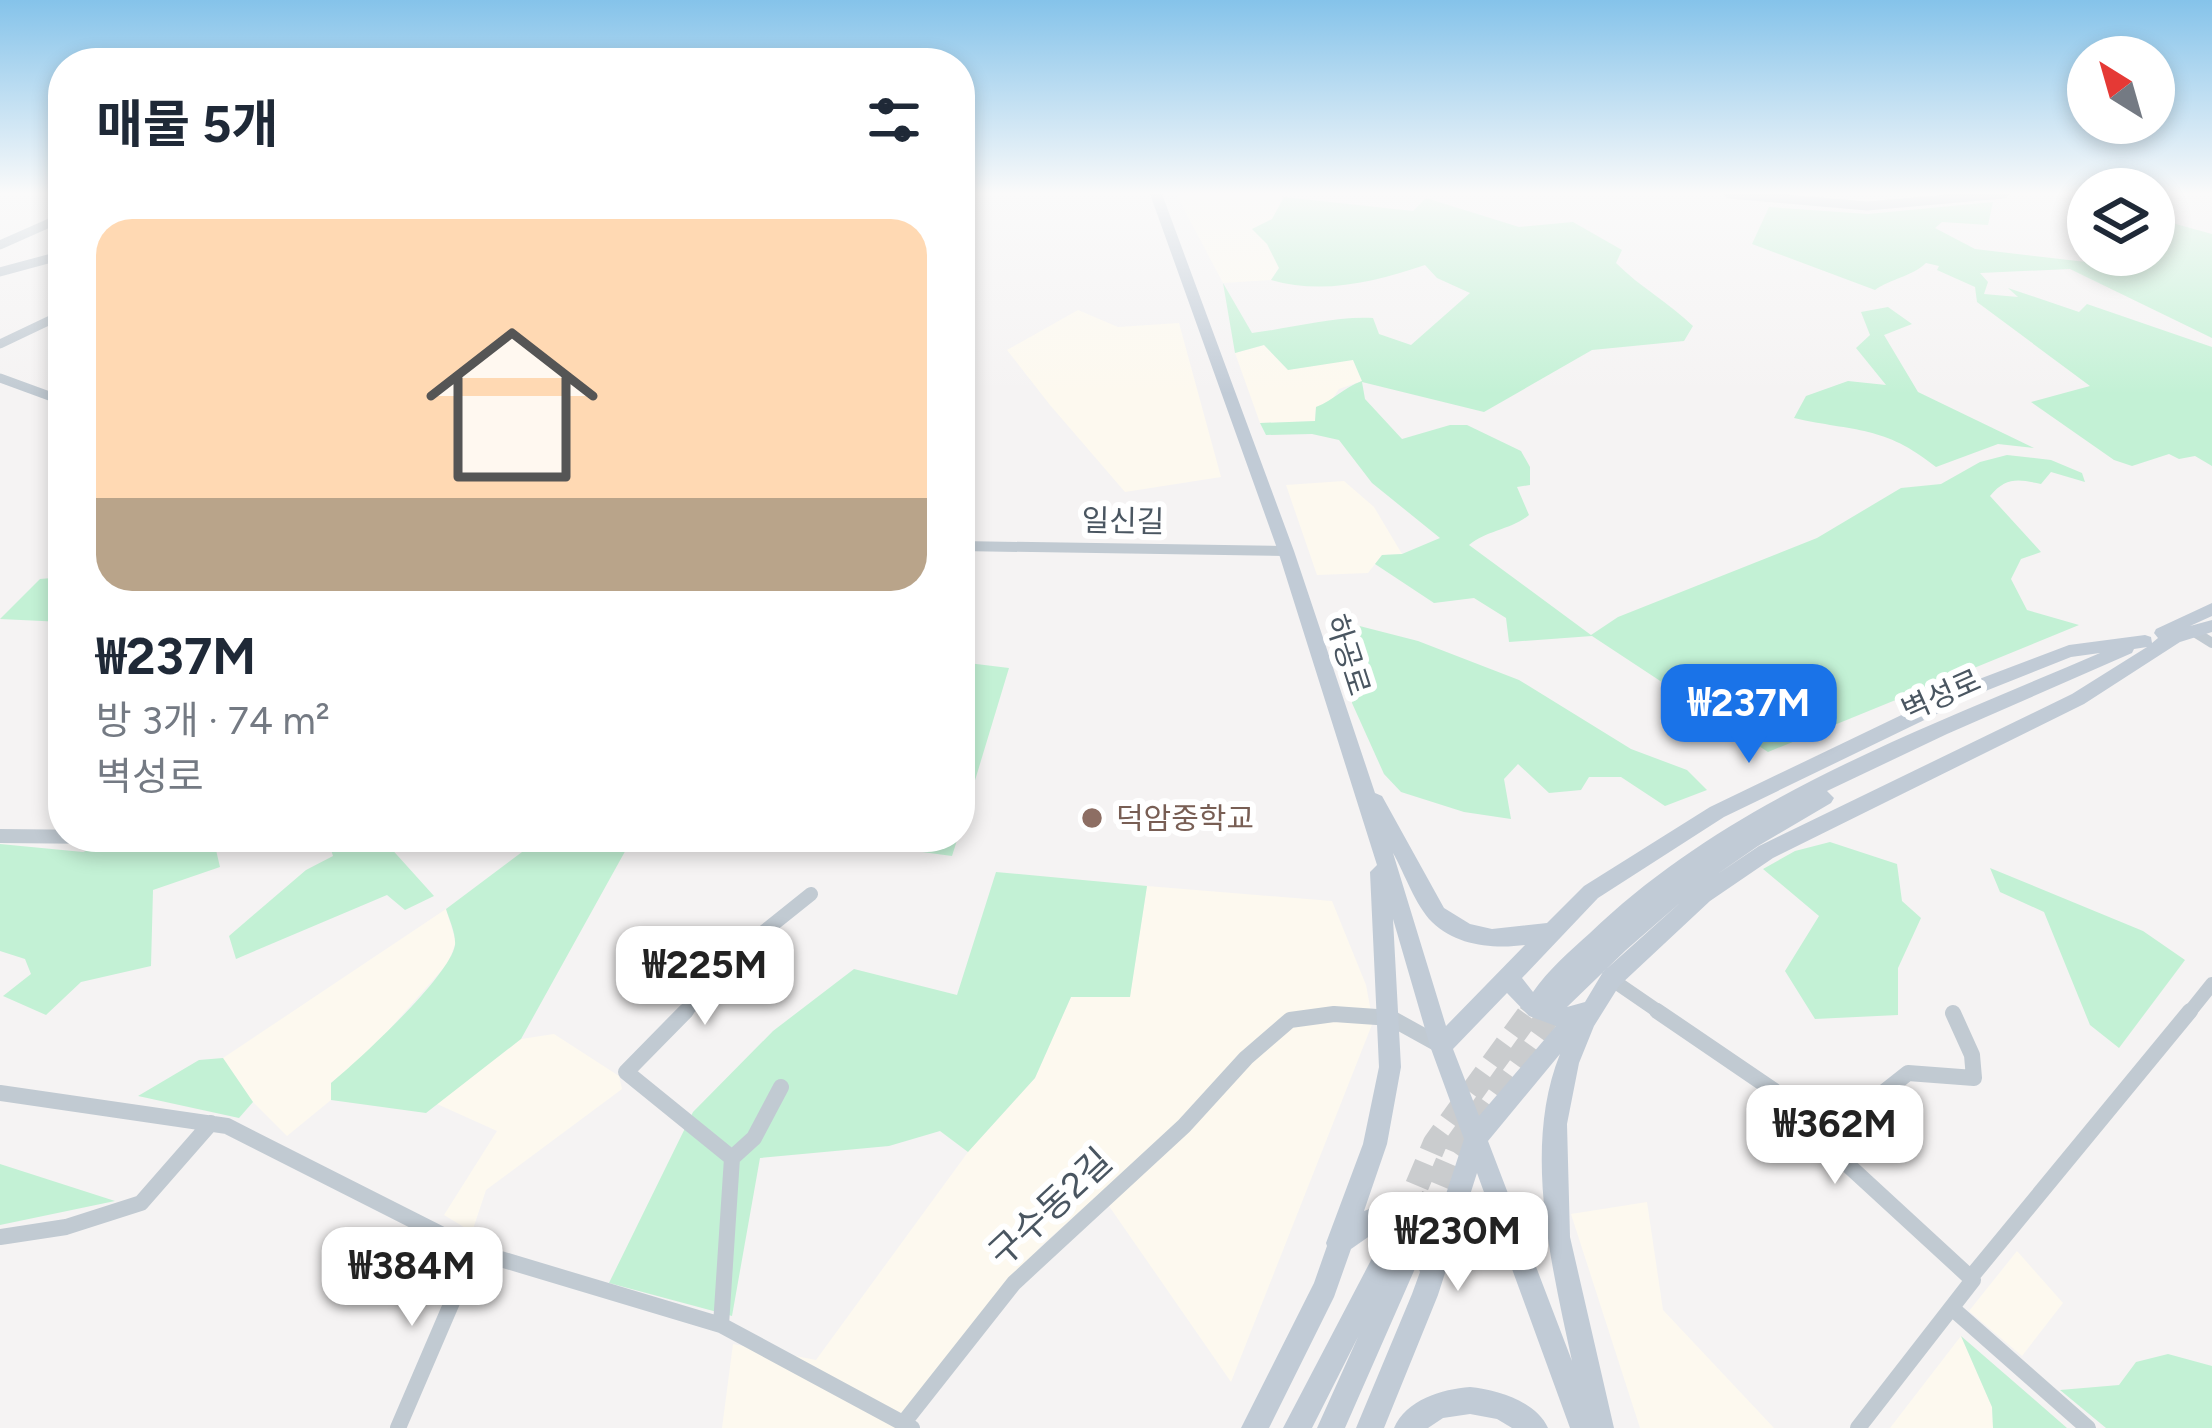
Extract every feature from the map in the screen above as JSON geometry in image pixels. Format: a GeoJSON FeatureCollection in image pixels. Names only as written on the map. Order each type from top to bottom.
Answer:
{"type":"FeatureCollection","features":[{"type":"Feature","properties":{"kind":"main road","name":"하공로"},"geometry":{"type":"LineString","coordinates":[[1180,261],[1286,551],[1359,771],[1441,1046],[1584,1428]]}},
{"type":"Feature","properties":{"kind":"main road","name":"벽성로"},"geometry":{"type":"LineString","coordinates":[[1559,1005],[1645,896],[1754,821],[1864,766],[2212,609]]}},
{"type":"Feature","properties":{"kind":"main road"},"geometry":{"type":"LineString","coordinates":[[1370,1428],[1432,1273],[1478,1136],[1559,1005],[1611,979],[1703,895],[1766,852],[2078,699],[2199,634]]}},
{"type":"Feature","properties":{"kind":"main road","name":"벽성로"},"geometry":{"type":"LineString","coordinates":[[1559,1005],[1612,946],[1707,868],[1816,802],[2127,655],[2199,634]]}},
{"type":"Feature","properties":{"kind":"main road"},"geometry":{"type":"LineString","coordinates":[[1441,1046],[1591,892],[1717,812],[1972,689],[2069,651],[2145,641]]}},
{"type":"Feature","properties":{"kind":"main road"},"geometry":{"type":"LineString","coordinates":[[1359,771],[1437,914],[1476,938],[1516,940],[1552,932]]}},
{"type":"Feature","properties":{"kind":"main road"},"geometry":{"type":"LineString","coordinates":[[1255,1428],[1325,1288],[1375,1144],[1390,1067],[1391,1018],[1377,837]]}},
{"type":"Feature","properties":{"kind":"main road"},"geometry":{"type":"LineString","coordinates":[[1509,976],[1532,1008],[1557,1019],[1559,1005]]}},
{"type":"Feature","properties":{"kind":"main road"},"geometry":{"type":"LineString","coordinates":[[1600,1428],[1558,1237],[1555,1124],[1568,1063],[1585,1021],[1611,979]]}},
{"type":"Feature","properties":{"kind":"main road"},"geometry":{"type":"LineString","coordinates":[[1338,1243],[1372,1220],[1402,1226],[1428,1253],[1432,1273]]}},
{"type":"Feature","properties":{"kind":"main road"},"geometry":{"type":"LineString","coordinates":[[1297,1428],[1397,1257],[1331,1428]]}},
{"type":"Feature","properties":{"kind":"main road"},"geometry":{"type":"LineString","coordinates":[[1408,1428],[1423,1412],[1455,1399],[1489,1401],[1534,1428]]}},
{"type":"Feature","properties":{"kind":"street"},"geometry":{"type":"LineString","coordinates":[[0,272],[45,261]]}},
{"type":"Feature","properties":{"kind":"street"},"geometry":{"type":"LineString","coordinates":[[0,344],[48,321]]}},
{"type":"Feature","properties":{"kind":"street"},"geometry":{"type":"LineString","coordinates":[[0,378],[48,396]]}},
{"type":"Feature","properties":{"kind":"street","name":"일신길"},"geometry":{"type":"LineString","coordinates":[[975,546],[1286,551]]}},
{"type":"Feature","properties":{"kind":"street"},"geometry":{"type":"LineString","coordinates":[[0,836],[48,836]]}},
{"type":"Feature","properties":{"kind":"street"},"geometry":{"type":"LineString","coordinates":[[732,1158],[626,1072],[761,934],[811,894]]}},
{"type":"Feature","properties":{"kind":"street"},"geometry":{"type":"LineString","coordinates":[[1611,979],[1817,1120],[1824,1143],[1971,1277]]}},
{"type":"Feature","properties":{"kind":"street"},"geometry":{"type":"LineString","coordinates":[[1858,1428],[1953,1309],[1971,1277],[2212,984]]}},
{"type":"Feature","properties":{"kind":"street"},"geometry":{"type":"LineString","coordinates":[[1817,1120],[1865,1107],[1908,1073],[1974,1078],[1972,1055],[1953,1013]]}},
{"type":"Feature","properties":{"kind":"street","name":"구수동2길"},"geometry":{"type":"LineString","coordinates":[[0,1093],[237,1130],[473,1251],[721,1325],[909,1424],[1014,1283],[1184,1126],[1246,1058],[1290,1020],[1334,1014],[1391,1018],[1441,1046]]}},
{"type":"Feature","properties":{"kind":"street"},"geometry":{"type":"LineString","coordinates":[[721,1325],[732,1158],[754,1138],[781,1087]]}},
{"type":"Feature","properties":{"kind":"street"},"geometry":{"type":"LineString","coordinates":[[0,1237],[66,1227],[141,1202],[212,1123]]}},
{"type":"Feature","properties":{"kind":"street"},"geometry":{"type":"LineString","coordinates":[[398,1428],[473,1251]]}},
{"type":"Feature","properties":{"kind":"street"},"geometry":{"type":"LineString","coordinates":[[1953,1309],[2088,1428]]}},
{"type":"Feature","properties":{"kind":"shaded area"},"geometry":{"type":"Polygon","coordinates":[[[1211,261],[1275,261],[1279,268],[1271,280],[1223,283],[1211,261]]]}},
{"type":"Feature","properties":{"kind":"shaded area"},"geometry":{"type":"Polygon","coordinates":[[[1078,310],[1118,327],[1179,323],[1221,477],[1125,492],[1050,405],[1007,350],[1078,310]]]}},
{"type":"Feature","properties":{"kind":"shaded area"},"geometry":{"type":"Polygon","coordinates":[[[1264,345],[1288,370],[1353,359],[1362,381],[1339,389],[1331,401],[1316,407],[1315,421],[1260,423],[1235,353],[1264,345]]]}},
{"type":"Feature","properties":{"kind":"shaded area"},"geometry":{"type":"Polygon","coordinates":[[[1344,481],[1374,507],[1402,554],[1382,555],[1368,573],[1317,575],[1286,485],[1344,481]]]}},
{"type":"Feature","properties":{"kind":"shaded area"},"geometry":{"type":"Polygon","coordinates":[[[1147,886],[1332,901],[1366,985],[1373,1022],[1231,1382],[1100,1193],[1040,1247],[905,1428],[722,1428],[733,1344],[816,1360],[968,1152],[1035,1078],[1071,997],[1130,996],[1147,886]]]}},
{"type":"Feature","properties":{"kind":"shaded area"},"geometry":{"type":"Polygon","coordinates":[[[446,909],[456,942],[448,963],[372,1049],[331,1083],[331,1100],[287,1136],[253,1102],[223,1058],[446,909]]]}},
{"type":"Feature","properties":{"kind":"shaded area"},"geometry":{"type":"Polygon","coordinates":[[[554,1034],[619,1076],[622,1089],[486,1190],[472,1232],[444,1215],[497,1131],[437,1104],[521,1039],[554,1034]]]}},
{"type":"Feature","properties":{"kind":"shaded area"},"geometry":{"type":"Polygon","coordinates":[[[1647,1202],[1663,1310],[1774,1428],[1640,1428],[1571,1214],[1647,1202]]]}},
{"type":"Feature","properties":{"kind":"shaded area"},"geometry":{"type":"Polygon","coordinates":[[[2017,1251],[2063,1303],[2022,1356],[1969,1311],[2017,1251]]]}},
{"type":"Feature","properties":{"kind":"shaded area"},"geometry":{"type":"Polygon","coordinates":[[[1961,1336],[1992,1407],[1993,1428],[1890,1428],[1961,1336]]]}},
{"type":"Feature","properties":{"kind":"green space"},"geometry":{"type":"Polygon","coordinates":[[[1275,261],[1617,261],[1693,326],[1684,341],[1592,350],[1484,412],[1362,382],[1365,399],[1402,439],[1467,425],[1521,451],[1530,467],[1530,485],[1517,487],[1529,515],[1469,545],[1591,635],[1618,617],[1817,538],[1901,488],[1941,484],[1980,462],[2007,455],[2051,460],[2082,473],[2085,482],[2051,472],[2041,484],[2013,481],[1990,496],[2041,552],[2021,559],[2011,579],[2027,610],[2079,625],[1768,752],[1592,636],[1509,642],[1506,618],[1474,598],[1434,603],[1375,564],[1382,555],[1402,554],[1440,538],[1372,483],[1339,440],[1312,434],[1266,435],[1260,423],[1315,421],[1316,407],[1362,381],[1353,360],[1288,370],[1264,345],[1235,353],[1223,283],[1252,333],[1373,318],[1379,334],[1411,345],[1470,293],[1437,278],[1425,265],[1387,277],[1310,286],[1271,280],[1279,268],[1275,261]]]}},
{"type":"Feature","properties":{"kind":"green space"},"geometry":{"type":"Polygon","coordinates":[[[1796,261],[2067,261],[2067,269],[1980,273],[1988,282],[1984,294],[2018,297],[2008,288],[2079,312],[2087,304],[2212,347],[2212,466],[2195,456],[2179,459],[2169,454],[2132,466],[2114,460],[2031,402],[2090,386],[1977,302],[1975,287],[1926,263],[1875,290],[1796,261]]]}},
{"type":"Feature","properties":{"kind":"green space"},"geometry":{"type":"Polygon","coordinates":[[[2175,261],[2212,261],[2212,338],[2084,276],[2175,276],[2175,261]]]}},
{"type":"Feature","properties":{"kind":"green space"},"geometry":{"type":"Polygon","coordinates":[[[1888,307],[1912,324],[1884,335],[1918,392],[2034,448],[1998,444],[1936,467],[1884,437],[1794,418],[1806,396],[1848,381],[1886,385],[1856,348],[1870,335],[1861,312],[1888,307]]]}},
{"type":"Feature","properties":{"kind":"green space"},"geometry":{"type":"Polygon","coordinates":[[[48,578],[48,621],[0,619],[40,579],[48,578]]]}},
{"type":"Feature","properties":{"kind":"green space"},"geometry":{"type":"Polygon","coordinates":[[[1340,621],[1418,641],[1519,680],[1631,749],[1687,770],[1707,790],[1665,806],[1621,777],[1589,777],[1581,790],[1549,793],[1518,764],[1504,779],[1511,819],[1464,812],[1401,792],[1384,774],[1352,703],[1353,680],[1340,621]]]}},
{"type":"Feature","properties":{"kind":"green space"},"geometry":{"type":"Polygon","coordinates":[[[975,664],[1009,668],[975,780],[975,664]]]}},
{"type":"Feature","properties":{"kind":"green space"},"geometry":{"type":"Polygon","coordinates":[[[1830,842],[1897,864],[1902,901],[1921,918],[1898,968],[1898,1015],[1815,1019],[1785,971],[1819,916],[1763,869],[1795,851],[1830,842]]]}},
{"type":"Feature","properties":{"kind":"green space"},"geometry":{"type":"Polygon","coordinates":[[[0,844],[48,852],[216,852],[220,867],[153,890],[151,966],[81,982],[46,1015],[3,996],[31,974],[25,959],[0,951],[0,844]]]}},
{"type":"Feature","properties":{"kind":"green space"},"geometry":{"type":"Polygon","coordinates":[[[332,852],[394,852],[434,896],[405,910],[387,895],[236,959],[229,936],[306,870],[333,856],[332,852]]]}},
{"type":"Feature","properties":{"kind":"green space"},"geometry":{"type":"Polygon","coordinates":[[[522,852],[625,852],[521,1039],[426,1113],[331,1100],[331,1083],[401,1017],[449,959],[455,941],[446,909],[522,852]]]}},
{"type":"Feature","properties":{"kind":"green space"},"geometry":{"type":"Polygon","coordinates":[[[1990,868],[2143,931],[2185,960],[2119,1048],[2090,1025],[2044,912],[2000,892],[1990,868]]]}},
{"type":"Feature","properties":{"kind":"green space"},"geometry":{"type":"Polygon","coordinates":[[[996,872],[1147,886],[1130,997],[1071,997],[1035,1078],[968,1152],[940,1131],[889,1146],[760,1158],[732,1316],[609,1283],[693,1112],[773,1031],[854,969],[957,995],[996,872]]]}},
{"type":"Feature","properties":{"kind":"green space"},"geometry":{"type":"Polygon","coordinates":[[[223,1058],[253,1102],[239,1118],[138,1096],[199,1060],[223,1058]]]}},
{"type":"Feature","properties":{"kind":"green space"},"geometry":{"type":"Polygon","coordinates":[[[0,1164],[115,1201],[0,1225],[0,1164]]]}},
{"type":"Feature","properties":{"kind":"green space"},"geometry":{"type":"Polygon","coordinates":[[[1961,1336],[2067,1428],[1993,1428],[1992,1407],[1961,1336]]]}},
{"type":"Feature","properties":{"kind":"green space"},"geometry":{"type":"Polygon","coordinates":[[[2168,1354],[2212,1366],[2212,1428],[2106,1428],[2060,1390],[2119,1385],[2136,1362],[2168,1354]]]}},
{"type":"Feature","properties":{"kind":"tunnel"},"geometry":{"type":"LineString","coordinates":[[1528,1014],[1542,995]]}},
{"type":"Feature","properties":{"kind":"tunnel"},"geometry":{"type":"LineString","coordinates":[[1550,1014],[1558,1003]]}},
{"type":"Feature","properties":{"kind":"tunnel"},"geometry":{"type":"LineString","coordinates":[[1389,1252],[1435,1143],[1531,1011]]}},
{"type":"Feature","properties":{"kind":"tunnel"},"geometry":{"type":"LineString","coordinates":[[1410,1251],[1452,1151],[1552,1011]]}},
{"type":"Feature","properties":{"kind":"place","name":"덕암중학교"},"geometry":{"type":"Point","coordinates":[1092,818]}}]}
